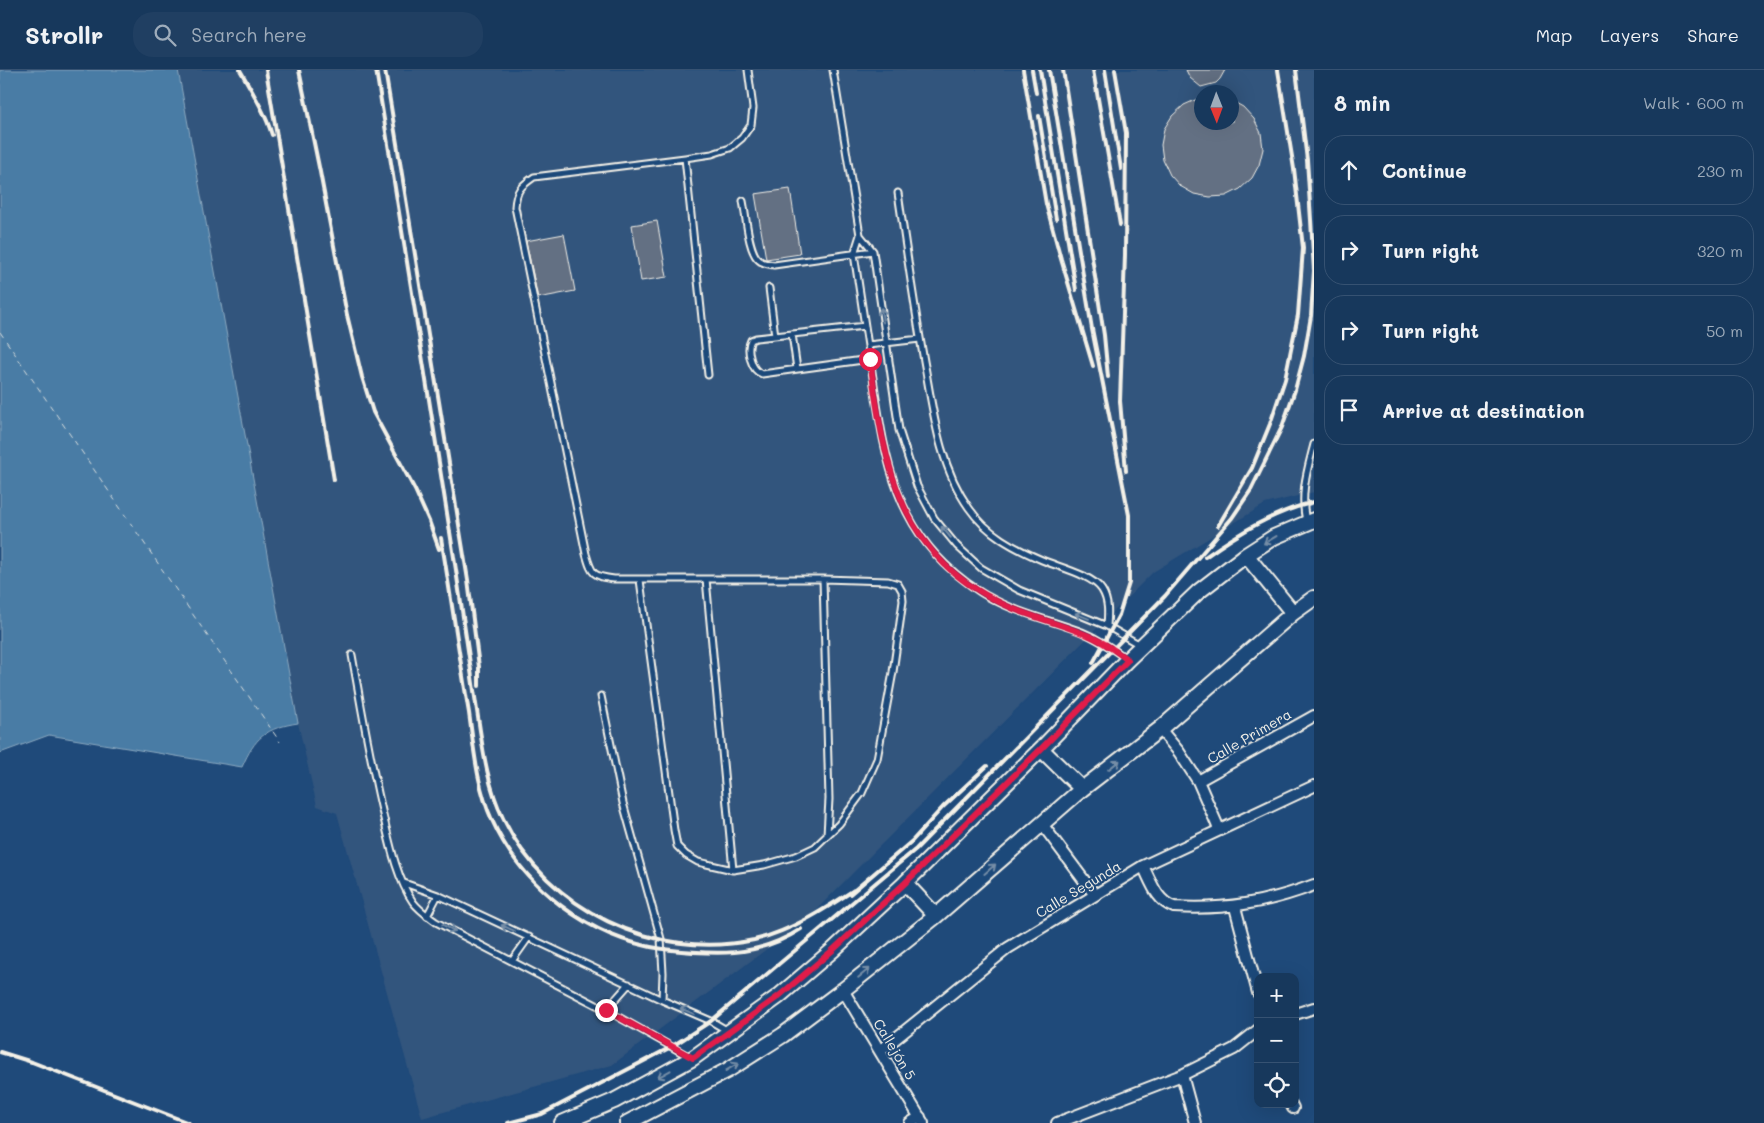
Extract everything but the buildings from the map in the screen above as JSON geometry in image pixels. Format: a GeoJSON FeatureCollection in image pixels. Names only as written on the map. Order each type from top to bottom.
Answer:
{"type":"FeatureCollection","features":[{"type":"Feature","properties":{"kind":"main road"},"geometry":{"type":"LineString","coordinates":[[562,1123],[614,1101],[693,1058],[779,996],[833,950],[905,883],[1041,749],[1141,646],[1198,592],[1246,555],[1274,537],[1310,522]]}},
{"type":"Feature","properties":{"kind":"main road"},"geometry":{"type":"LineString","coordinates":[[1246,555],[1294,613]]}},
{"type":"Feature","properties":{"kind":"main road"},"geometry":{"type":"LineString","coordinates":[[627,1123],[728,1070],[783,1035],[843,990],[936,916],[1082,789],[1160,729],[1294,613],[1314,598]]}},
{"type":"Feature","properties":{"kind":"main road"},"geometry":{"type":"LineString","coordinates":[[1041,749],[1082,789]]}},
{"type":"Feature","properties":{"kind":"main road"},"geometry":{"type":"LineString","coordinates":[[905,883],[936,916]]}},
{"type":"Feature","properties":{"kind":"street","name":"Calle Primera"},"geometry":{"type":"LineString","coordinates":[[1198,781],[1314,716]]}},
{"type":"Feature","properties":{"kind":"street"},"geometry":{"type":"LineString","coordinates":[[1160,729],[1179,752],[1198,781],[1219,829]]}},
{"type":"Feature","properties":{"kind":"street","name":"Calle Segunda"},"geometry":{"type":"LineString","coordinates":[[880,1051],[1008,948],[1142,866],[1314,786]]}},
{"type":"Feature","properties":{"kind":"street"},"geometry":{"type":"LineString","coordinates":[[1042,824],[1095,895]]}},
{"type":"Feature","properties":{"kind":"street"},"geometry":{"type":"LineString","coordinates":[[1142,866],[1158,895],[1166,904],[1174,907],[1234,907],[1267,901],[1314,885]]}},
{"type":"Feature","properties":{"kind":"street"},"geometry":{"type":"LineString","coordinates":[[1234,907],[1254,979]]}},
{"type":"Feature","properties":{"kind":"street","name":"Callejón 5"},"geometry":{"type":"LineString","coordinates":[[843,990],[921,1120]]}},
{"type":"Feature","properties":{"kind":"street"},"geometry":{"type":"LineString","coordinates":[[1299,1013],[1314,1008]]}},
{"type":"Feature","properties":{"kind":"street"},"geometry":{"type":"LineString","coordinates":[[1057,1123],[1182,1075],[1234,1049],[1254,1033]]}},
{"type":"Feature","properties":{"kind":"street"},"geometry":{"type":"LineString","coordinates":[[1182,1075],[1195,1123]]}},
{"type":"Feature","properties":{"kind":"street"},"geometry":{"type":"LineString","coordinates":[[910,1123],[921,1120]]}},
{"type":"Feature","properties":{"kind":"lane"},"geometry":{"type":"LineString","coordinates":[[640,580],[677,846],[686,855],[698,862],[733,870],[764,865],[796,856],[815,847],[839,824],[862,793],[877,759],[893,672],[903,601],[902,591],[898,584],[888,581],[823,579],[614,580],[600,577],[591,571],[514,206],[516,195],[523,185],[534,177],[686,158],[712,154],[730,148],[742,138],[751,125],[753,108],[748,70]]}},
{"type":"Feature","properties":{"kind":"lane"},"geometry":{"type":"LineString","coordinates":[[833,70],[860,235],[854,254],[880,429],[894,482],[910,520],[927,547],[952,571],[986,596],[1015,610],[1083,633],[1103,643],[1128,660]]}},
{"type":"Feature","properties":{"kind":"lane"},"geometry":{"type":"LineString","coordinates":[[686,158],[708,375]]}},
{"type":"Feature","properties":{"kind":"lane"},"geometry":{"type":"LineString","coordinates":[[898,193],[920,339],[937,435],[951,474],[968,508],[987,529],[1012,546],[1091,579],[1102,589],[1109,612],[1107,626]]}},
{"type":"Feature","properties":{"kind":"lane"},"geometry":{"type":"LineString","coordinates":[[743,202],[752,250],[760,261],[774,265],[873,251]]}},
{"type":"Feature","properties":{"kind":"lane"},"geometry":{"type":"LineString","coordinates":[[860,235],[873,251],[900,437],[917,486],[934,518],[957,546],[981,568],[1019,590],[1107,626],[1141,646]]}},
{"type":"Feature","properties":{"kind":"lane"},"geometry":{"type":"LineString","coordinates":[[769,288],[775,336]]}},
{"type":"Feature","properties":{"kind":"lane"},"geometry":{"type":"LineString","coordinates":[[864,326],[751,340],[748,349],[754,369],[757,373],[762,374],[870,359]]}},
{"type":"Feature","properties":{"kind":"lane"},"geometry":{"type":"LineString","coordinates":[[792,334],[797,369]]}},
{"type":"Feature","properties":{"kind":"lane"},"geometry":{"type":"LineString","coordinates":[[868,345],[920,339]]}},
{"type":"Feature","properties":{"kind":"lane"},"geometry":{"type":"LineString","coordinates":[[1310,522],[1303,506],[1304,487],[1314,444]]}},
{"type":"Feature","properties":{"kind":"lane"},"geometry":{"type":"LineString","coordinates":[[706,579],[733,870]]}},
{"type":"Feature","properties":{"kind":"lane"},"geometry":{"type":"LineString","coordinates":[[823,579],[829,799],[827,835]]}},
{"type":"Feature","properties":{"kind":"lane"},"geometry":{"type":"LineString","coordinates":[[352,654],[371,768],[390,844],[412,900],[427,916],[693,1058]]}},
{"type":"Feature","properties":{"kind":"lane"},"geometry":{"type":"LineString","coordinates":[[601,696],[623,803],[661,939],[662,1000]]}},
{"type":"Feature","properties":{"kind":"lane"},"geometry":{"type":"LineString","coordinates":[[404,883],[438,895],[731,1032]]}},
{"type":"Feature","properties":{"kind":"lane"},"geometry":{"type":"LineString","coordinates":[[427,916],[438,895]]}},
{"type":"Feature","properties":{"kind":"lane"},"geometry":{"type":"LineString","coordinates":[[512,961],[529,937]]}},
{"type":"Feature","properties":{"kind":"lane"},"geometry":{"type":"LineString","coordinates":[[606,1010],[628,984]]}},
{"type":"Feature","properties":{"kind":"shaded area"},"geometry":{"type":"Polygon","coordinates":[[[0,70],[178,70],[298,723],[278,728],[263,736],[252,748],[242,767],[49,735],[0,753],[0,70]]]}},
{"type":"Feature","properties":{"kind":"shaded area"},"geometry":{"type":"Polygon","coordinates":[[[178,70],[1314,70],[1314,492],[1265,504],[1153,572],[808,918],[612,1065],[422,1118],[337,813],[317,806],[298,723],[178,70]]]}},
{"type":"Feature","properties":{"kind":"ferry route"},"geometry":{"type":"LineString","coordinates":[[0,332],[280,742]]}},
{"type":"Feature","properties":{"kind":"railway"},"geometry":{"type":"LineString","coordinates":[[240,70],[262,110],[272,135]]}},
{"type":"Feature","properties":{"kind":"railway"},"geometry":{"type":"LineString","coordinates":[[266,70],[334,480]]}},
{"type":"Feature","properties":{"kind":"railway"},"geometry":{"type":"LineString","coordinates":[[299,70],[347,315],[362,377],[373,412],[415,490],[439,549]]}},
{"type":"Feature","properties":{"kind":"railway"},"geometry":{"type":"LineString","coordinates":[[376,70],[483,748],[492,791],[497,805],[522,851],[547,879],[576,903],[608,921],[643,935],[679,943],[717,945],[754,940],[768,936],[806,919],[854,890]]}},
{"type":"Feature","properties":{"kind":"railway"},"geometry":{"type":"LineString","coordinates":[[385,70],[468,580],[479,667],[479,686]]}},
{"type":"Feature","properties":{"kind":"railway"},"geometry":{"type":"LineString","coordinates":[[1023,70],[1046,204],[1093,366]]}},
{"type":"Feature","properties":{"kind":"railway"},"geometry":{"type":"LineString","coordinates":[[1032,70],[1036,93]]}},
{"type":"Feature","properties":{"kind":"railway"},"geometry":{"type":"LineString","coordinates":[[1040,70],[1076,290]]}},
{"type":"Feature","properties":{"kind":"railway"},"geometry":{"type":"LineString","coordinates":[[1049,70],[1092,329],[1129,515],[1129,583],[1119,615],[1093,663]]}},
{"type":"Feature","properties":{"kind":"railway"},"geometry":{"type":"LineString","coordinates":[[1063,70],[1104,335],[1108,377]]}},
{"type":"Feature","properties":{"kind":"railway"},"geometry":{"type":"LineString","coordinates":[[1093,70],[1120,225]]}},
{"type":"Feature","properties":{"kind":"railway"},"geometry":{"type":"LineString","coordinates":[[1105,70],[1121,169]]}},
{"type":"Feature","properties":{"kind":"railway"},"geometry":{"type":"LineString","coordinates":[[1115,70],[1126,133],[1125,255],[1120,401],[1126,471]]}},
{"type":"Feature","properties":{"kind":"railway"},"geometry":{"type":"LineString","coordinates":[[1218,526],[1252,468],[1270,424],[1285,379],[1298,315],[1303,248],[1294,169],[1278,70]]}},
{"type":"Feature","properties":{"kind":"railway"},"geometry":{"type":"LineString","coordinates":[[508,1123],[542,1114],[671,1047],[711,1021],[916,849],[1165,596],[1232,518],[1251,490],[1282,427],[1304,356],[1311,316],[1314,271],[1311,220],[1307,160],[1296,70]]}},
{"type":"Feature","properties":{"kind":"railway"},"geometry":{"type":"LineString","coordinates":[[1039,116],[1056,219]]}},
{"type":"Feature","properties":{"kind":"railway"},"geometry":{"type":"LineString","coordinates":[[1205,557],[1270,517],[1314,502]]}},
{"type":"Feature","properties":{"kind":"railway"},"geometry":{"type":"LineString","coordinates":[[441,538],[479,781],[492,820],[505,844],[521,867],[540,888],[561,906],[610,934],[636,943],[663,949],[717,953],[751,950],[768,945],[801,929]]}},
{"type":"Feature","properties":{"kind":"railway"},"geometry":{"type":"LineString","coordinates":[[850,894],[912,841],[943,807],[987,766]]}},
{"type":"Feature","properties":{"kind":"railway"},"geometry":{"type":"LineString","coordinates":[[0,1052],[32,1062],[189,1123]]}},
{"type":"Feature","properties":{"kind":"route"},"geometry":{"type":"LineString","coordinates":[[606,1010],[693,1058],[779,996],[833,950],[905,883],[1128,660],[1103,643],[1083,633],[1015,610],[986,596],[952,571],[927,547],[902,503],[888,463],[880,429],[870,359]]}}]}
